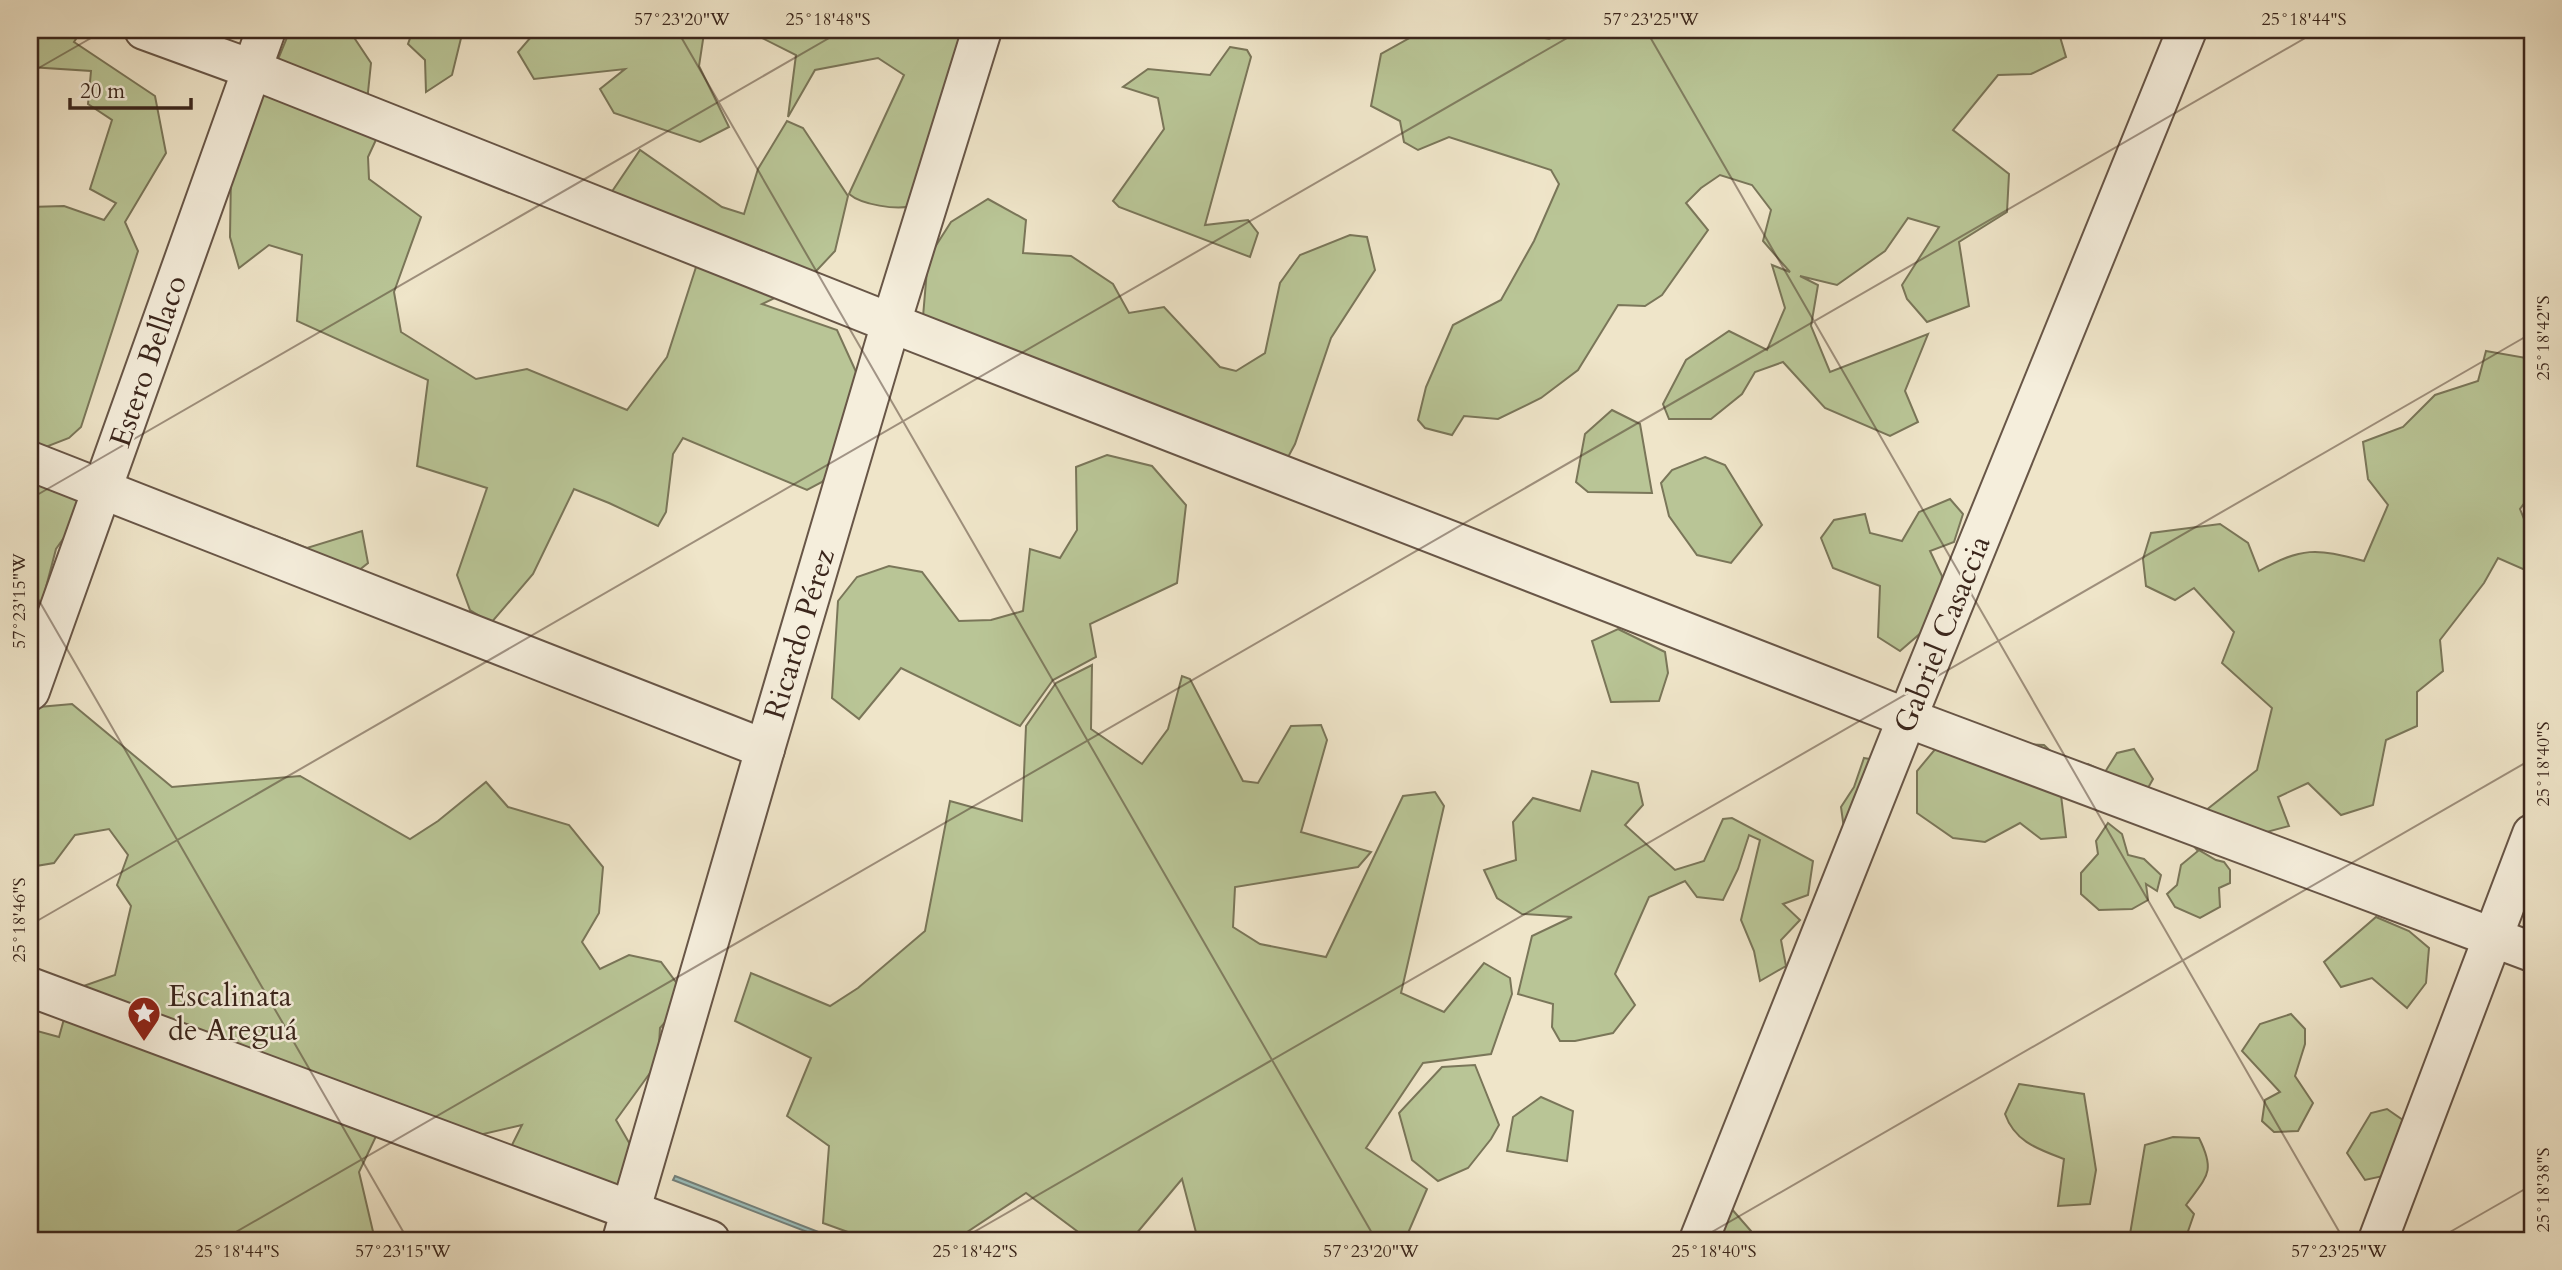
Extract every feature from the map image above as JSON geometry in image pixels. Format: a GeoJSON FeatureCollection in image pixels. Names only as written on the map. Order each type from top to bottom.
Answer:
{"type":"FeatureCollection","features":[{"type":"Feature","properties":{"kind":"street"},"geometry":{"type":"LineString","coordinates":[[144,30],[251,69],[891,323],[1907,719],[2532,952]]}},
{"type":"Feature","properties":{"kind":"street","name":"Estero Bellaco"},"geometry":{"type":"LineString","coordinates":[[30,691],[266,30]]}},
{"type":"Feature","properties":{"kind":"street","name":"Ricardo Pérez"},"geometry":{"type":"LineString","coordinates":[[626,1225],[891,323],[982,30]]}},
{"type":"Feature","properties":{"kind":"street","name":"Gabriel Casaccia"},"geometry":{"type":"LineString","coordinates":[[1699,1240],[2187,30]]}},
{"type":"Feature","properties":{"kind":"street"},"geometry":{"type":"LineString","coordinates":[[30,461],[765,748]]}},
{"type":"Feature","properties":{"kind":"street"},"geometry":{"type":"LineString","coordinates":[[2378,1240],[2532,834]]}},
{"type":"Feature","properties":{"kind":"street"},"geometry":{"type":"LineString","coordinates":[[30,987],[626,1225],[710,1240]]}},
{"type":"Feature","properties":{"kind":"green space"},"geometry":{"type":"Polygon","coordinates":[[[30,30],[82,30],[74,42],[155,96],[166,153],[125,222],[138,251],[81,427],[69,438],[38,450],[30,447],[30,207],[64,206],[104,220],[116,203],[90,189],[112,120],[88,104],[91,71],[30,67],[30,30]]]}},
{"type":"Feature","properties":{"kind":"green space"},"geometry":{"type":"Polygon","coordinates":[[[290,30],[349,30],[371,63],[367,102],[381,129],[368,157],[369,179],[421,217],[394,292],[401,332],[476,379],[527,369],[627,410],[667,357],[697,264],[599,198],[613,190],[640,150],[722,207],[744,214],[758,169],[787,121],[803,128],[848,196],[835,251],[804,284],[762,304],[837,330],[857,374],[843,454],[822,482],[807,490],[683,438],[673,454],[666,512],[658,526],[574,489],[533,574],[491,623],[470,610],[457,575],[487,488],[417,466],[428,380],[297,321],[302,255],[269,245],[239,268],[230,237],[231,174],[290,30]]]}},
{"type":"Feature","properties":{"kind":"green space"},"geometry":{"type":"Polygon","coordinates":[[[413,30],[463,30],[452,75],[426,92],[425,60],[408,44],[413,30]]]}},
{"type":"Feature","properties":{"kind":"green space"},"geometry":{"type":"Polygon","coordinates":[[[537,30],[719,30],[704,33],[699,66],[729,127],[700,142],[614,113],[600,89],[625,69],[534,79],[518,52],[537,30]]]}},
{"type":"Feature","properties":{"kind":"green space"},"geometry":{"type":"Polygon","coordinates":[[[746,30],[966,30],[912,206],[879,206],[849,194],[904,75],[878,58],[815,70],[788,117],[796,55],[746,30]]]}},
{"type":"Feature","properties":{"kind":"green space"},"geometry":{"type":"Polygon","coordinates":[[[1424,30],[1507,30],[1549,39],[1566,30],[2058,30],[2066,57],[2031,74],[1998,75],[1953,130],[2009,174],[2007,212],[1959,242],[1969,306],[1927,322],[1907,299],[1902,285],[1939,227],[1908,218],[1885,251],[1837,285],[1800,276],[1818,285],[1811,326],[1830,372],[1928,334],[1905,391],[1918,422],[1890,436],[1825,408],[1783,362],[1755,372],[1742,394],[1711,419],[1669,419],[1663,404],[1686,360],[1729,331],[1767,350],[1785,308],[1772,265],[1790,272],[1763,241],[1771,210],[1752,185],[1720,175],[1686,203],[1708,230],[1662,295],[1645,306],[1618,305],[1578,370],[1541,398],[1498,419],[1464,416],[1452,435],[1425,428],[1418,420],[1426,387],[1453,325],[1501,300],[1534,241],[1559,184],[1551,170],[1449,137],[1418,150],[1404,142],[1400,121],[1371,106],[1381,54],[1424,30]]]}},
{"type":"Feature","properties":{"kind":"green space"},"geometry":{"type":"Polygon","coordinates":[[[1230,47],[1247,50],[1251,57],[1205,225],[1248,220],[1258,233],[1250,257],[1119,207],[1113,201],[1164,129],[1158,98],[1123,87],[1148,69],[1210,75],[1230,47]]]}},
{"type":"Feature","properties":{"kind":"green space"},"geometry":{"type":"Polygon","coordinates":[[[988,199],[1026,220],[1023,253],[1071,256],[1113,284],[1129,313],[1164,307],[1220,367],[1236,371],[1265,353],[1280,283],[1300,255],[1350,235],[1367,237],[1375,270],[1331,338],[1295,444],[1287,459],[921,340],[928,258],[951,222],[988,199]]]}},
{"type":"Feature","properties":{"kind":"green space"},"geometry":{"type":"Polygon","coordinates":[[[2486,351],[2532,359],[2532,493],[2520,509],[2532,539],[2532,573],[2498,558],[2484,583],[2440,640],[2443,671],[2417,692],[2417,726],[2386,740],[2373,805],[2341,815],[2308,783],[2278,797],[2289,826],[2199,850],[2224,862],[2230,870],[2230,883],[2219,888],[2220,907],[2200,918],[2175,907],[2167,894],[2177,885],[2181,865],[2198,851],[2186,837],[2205,811],[2257,770],[2272,708],[2222,663],[2234,632],[2194,588],[2175,600],[2146,586],[2143,559],[2151,533],[2220,524],[2248,543],[2259,571],[2287,557],[2310,552],[2364,561],[2388,505],[2368,479],[2363,442],[2403,427],[2435,395],[2478,381],[2486,351]]]}},
{"type":"Feature","properties":{"kind":"green space"},"geometry":{"type":"Polygon","coordinates":[[[1612,410],[1640,424],[1652,493],[1588,492],[1576,482],[1585,434],[1612,410]]]}},
{"type":"Feature","properties":{"kind":"green space"},"geometry":{"type":"Polygon","coordinates":[[[1107,455],[1152,466],[1186,505],[1177,583],[1090,624],[1096,657],[1053,680],[1020,726],[901,668],[859,719],[832,698],[838,601],[857,577],[889,566],[922,572],[959,621],[991,620],[1023,611],[1030,549],[1060,558],[1077,530],[1076,467],[1107,455]]]}},
{"type":"Feature","properties":{"kind":"green space"},"geometry":{"type":"Polygon","coordinates":[[[1705,457],[1725,465],[1762,525],[1731,563],[1697,555],[1669,516],[1661,483],[1672,470],[1705,457]]]}},
{"type":"Feature","properties":{"kind":"green space"},"geometry":{"type":"Polygon","coordinates":[[[30,478],[55,492],[72,481],[93,497],[56,549],[30,648],[30,478]]]}},
{"type":"Feature","properties":{"kind":"green space"},"geometry":{"type":"Polygon","coordinates":[[[1950,499],[1963,514],[1954,542],[1930,551],[1942,576],[1939,608],[1923,631],[1900,651],[1878,637],[1880,586],[1833,568],[1821,538],[1834,520],[1865,514],[1870,533],[1902,541],[1919,512],[1950,499]]]}},
{"type":"Feature","properties":{"kind":"green space"},"geometry":{"type":"Polygon","coordinates":[[[362,531],[368,563],[343,583],[286,565],[276,536],[307,548],[362,531]]]}},
{"type":"Feature","properties":{"kind":"green space"},"geometry":{"type":"Polygon","coordinates":[[[1618,629],[1665,652],[1668,673],[1659,701],[1611,702],[1592,641],[1618,629]]]}},
{"type":"Feature","properties":{"kind":"green space"},"geometry":{"type":"Polygon","coordinates":[[[1092,665],[1091,729],[1142,764],[1168,729],[1182,676],[1190,679],[1243,781],[1258,783],[1291,726],[1321,725],[1327,740],[1301,832],[1371,852],[1358,867],[1235,887],[1233,927],[1260,944],[1326,957],[1403,796],[1435,792],[1444,806],[1401,993],[1444,1012],[1484,963],[1510,978],[1512,994],[1491,1054],[1423,1063],[1366,1148],[1427,1189],[1405,1240],[1198,1240],[1182,1179],[1131,1240],[1089,1240],[1026,1193],[955,1240],[870,1240],[823,1223],[829,1146],[787,1116],[811,1058],[735,1021],[751,973],[830,1006],[858,988],[925,931],[950,801],[1022,821],[1026,726],[1056,683],[1092,665]]]}},
{"type":"Feature","properties":{"kind":"green space"},"geometry":{"type":"Polygon","coordinates":[[[72,704],[172,787],[300,776],[410,839],[438,821],[486,782],[508,807],[569,825],[603,867],[599,913],[582,942],[600,969],[629,955],[661,962],[687,997],[660,1028],[658,1062],[616,1120],[631,1146],[617,1187],[505,1159],[522,1125],[445,1143],[388,1111],[359,1172],[375,1240],[30,1240],[30,1029],[59,1037],[72,990],[115,975],[131,906],[117,885],[128,855],[109,829],[75,835],[54,863],[30,867],[30,734],[39,707],[72,704]]]}},
{"type":"Feature","properties":{"kind":"green space"},"geometry":{"type":"Polygon","coordinates":[[[1942,741],[2044,745],[2072,771],[2088,764],[2105,772],[2117,753],[2134,749],[2153,779],[2144,795],[2061,795],[2066,837],[2041,839],[2020,823],[1985,842],[1953,838],[1917,813],[1917,771],[1942,741]]]}},
{"type":"Feature","properties":{"kind":"green space"},"geometry":{"type":"Polygon","coordinates":[[[1864,758],[1887,762],[1844,829],[1841,807],[1854,787],[1864,758]]]}},
{"type":"Feature","properties":{"kind":"green space"},"geometry":{"type":"Polygon","coordinates":[[[1592,771],[1638,783],[1643,805],[1625,825],[1675,870],[1704,861],[1723,819],[1732,818],[1813,861],[1808,895],[1783,904],[1800,920],[1781,940],[1786,966],[1760,981],[1754,951],[1741,920],[1760,840],[1749,835],[1738,869],[1723,900],[1697,897],[1685,881],[1649,897],[1615,974],[1635,1005],[1613,1033],[1575,1041],[1560,1041],[1552,1027],[1553,1004],[1518,994],[1532,936],[1572,917],[1522,914],[1497,898],[1484,870],[1516,860],[1513,822],[1533,798],[1580,811],[1592,771]]]}},
{"type":"Feature","properties":{"kind":"green space"},"geometry":{"type":"Polygon","coordinates":[[[2108,823],[2122,834],[2128,855],[2144,859],[2161,875],[2157,891],[2146,884],[2148,900],[2132,909],[2099,910],[2081,894],[2081,873],[2098,854],[2096,841],[2108,823]]]}},
{"type":"Feature","properties":{"kind":"green space"},"geometry":{"type":"Polygon","coordinates":[[[2376,917],[2409,931],[2429,948],[2426,983],[2407,1008],[2372,978],[2341,987],[2324,962],[2376,917]]]}},
{"type":"Feature","properties":{"kind":"green space"},"geometry":{"type":"Polygon","coordinates":[[[2291,1014],[2305,1029],[2305,1044],[2295,1076],[2313,1103],[2298,1131],[2274,1132],[2262,1121],[2265,1100],[2280,1092],[2242,1051],[2260,1024],[2291,1014]]]}},
{"type":"Feature","properties":{"kind":"green space"},"geometry":{"type":"Polygon","coordinates":[[[1475,1065],[1499,1125],[1468,1168],[1438,1181],[1412,1160],[1399,1113],[1442,1067],[1475,1065]]]}},
{"type":"Feature","properties":{"kind":"green space"},"geometry":{"type":"Polygon","coordinates":[[[2019,1084],[2084,1094],[2096,1170],[2090,1204],[2058,1206],[2064,1159],[2028,1143],[2009,1124],[2005,1114],[2019,1084]]]}},
{"type":"Feature","properties":{"kind":"green space"},"geometry":{"type":"Polygon","coordinates":[[[1541,1097],[1573,1111],[1567,1161],[1507,1151],[1513,1117],[1541,1097]]]}},
{"type":"Feature","properties":{"kind":"green space"},"geometry":{"type":"Polygon","coordinates":[[[2387,1109],[2410,1125],[2397,1173],[2365,1180],[2347,1153],[2371,1113],[2387,1109]]]}},
{"type":"Feature","properties":{"kind":"green space"},"geometry":{"type":"Polygon","coordinates":[[[2173,1137],[2199,1138],[2208,1166],[2204,1180],[2186,1205],[2194,1214],[2185,1240],[2129,1240],[2145,1145],[2173,1137]]]}},
{"type":"Feature","properties":{"kind":"green space"},"geometry":{"type":"Polygon","coordinates":[[[1730,1207],[1751,1231],[1748,1240],[1708,1240],[1730,1207]]]}},
{"type":"Feature","properties":{"kind":"water"},"geometry":{"type":"Polygon","coordinates":[[[675,1176],[839,1240],[828,1240],[673,1180],[675,1176]]]}},
{"type":"Feature","properties":{"kind":"place","name":"Escalinata de Areguá"},"geometry":{"type":"Point","coordinates":[144,1043]}}]}
